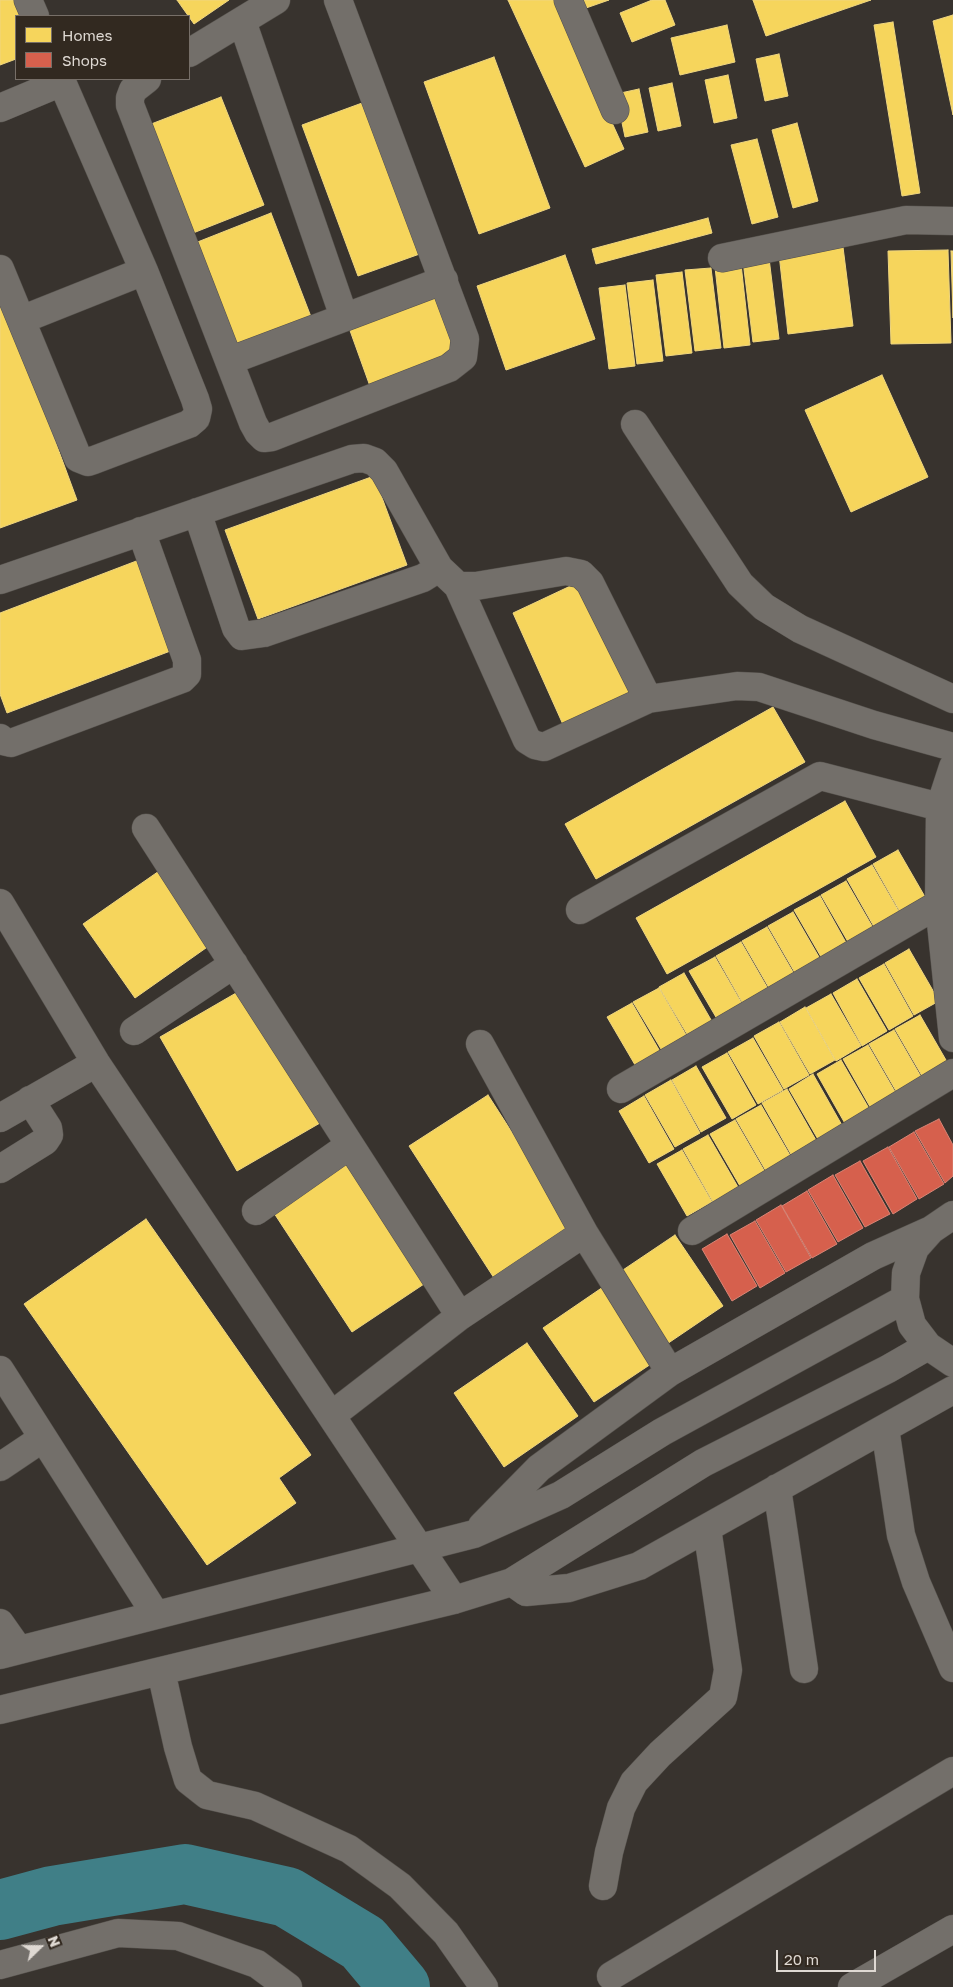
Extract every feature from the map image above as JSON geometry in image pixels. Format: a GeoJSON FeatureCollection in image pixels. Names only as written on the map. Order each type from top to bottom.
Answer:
{"type":"FeatureCollection","features":[{"type":"Feature","properties":{"kind":"street"},"geometry":{"type":"LineString","coordinates":[[28,0],[34,15]]}},
{"type":"Feature","properties":{"kind":"street"},"geometry":{"type":"LineString","coordinates":[[190,52],[276,0]]}},
{"type":"Feature","properties":{"kind":"street"},"geometry":{"type":"LineString","coordinates":[[146,80],[133,90],[130,105],[253,423],[264,438],[272,437],[449,368],[458,363],[463,357],[465,339],[338,0]]}},
{"type":"Feature","properties":{"kind":"street"},"geometry":{"type":"LineString","coordinates":[[568,0],[615,110]]}},
{"type":"Feature","properties":{"kind":"street"},"geometry":{"type":"LineString","coordinates":[[242,20],[344,317]]}},
{"type":"Feature","properties":{"kind":"street"},"geometry":{"type":"LineString","coordinates":[[0,108],[61,80],[144,271],[196,399],[198,409],[196,418],[189,424],[94,460],[81,460],[73,449],[0,269]]}},
{"type":"Feature","properties":{"kind":"street"},"geometry":{"type":"LineString","coordinates":[[722,258],[906,220],[953,221]]}},
{"type":"Feature","properties":{"kind":"street"},"geometry":{"type":"LineString","coordinates":[[21,320],[144,271]]}},
{"type":"Feature","properties":{"kind":"street"},"geometry":{"type":"LineString","coordinates":[[229,361],[444,280]]}},
{"type":"Feature","properties":{"kind":"street"},"geometry":{"type":"LineString","coordinates":[[635,424],[740,584],[764,607],[800,630],[953,699]]}},
{"type":"Feature","properties":{"kind":"street"},"geometry":{"type":"LineString","coordinates":[[0,580],[352,459],[364,458],[375,462],[384,471],[438,568],[458,586],[527,740],[535,745],[544,747],[648,698],[737,686],[759,687],[874,725],[953,747]]}},
{"type":"Feature","properties":{"kind":"street"},"geometry":{"type":"LineString","coordinates":[[197,512],[236,628],[242,636],[264,632],[423,578],[438,568]]}},
{"type":"Feature","properties":{"kind":"street"},"geometry":{"type":"LineString","coordinates":[[0,738],[11,743],[182,679],[187,674],[187,660],[141,531]]}},
{"type":"Feature","properties":{"kind":"street"},"geometry":{"type":"LineString","coordinates":[[458,586],[476,586],[566,571],[581,574],[590,583],[648,698]]}},
{"type":"Feature","properties":{"kind":"street"},"geometry":{"type":"LineString","coordinates":[[580,910],[820,776],[949,784],[938,904],[953,1038]]}},
{"type":"Feature","properties":{"kind":"street"},"geometry":{"type":"LineString","coordinates":[[146,828],[460,1316]]}},
{"type":"Feature","properties":{"kind":"street"},"geometry":{"type":"LineString","coordinates":[[0,903],[96,1063],[454,1600]]}},
{"type":"Feature","properties":{"kind":"street"},"geometry":{"type":"LineString","coordinates":[[621,1089],[938,904]]}},
{"type":"Feature","properties":{"kind":"street"},"geometry":{"type":"LineString","coordinates":[[134,1031],[234,964]]}},
{"type":"Feature","properties":{"kind":"street"},"geometry":{"type":"LineString","coordinates":[[480,1044],[584,1232],[670,1372]]}},
{"type":"Feature","properties":{"kind":"street"},"geometry":{"type":"LineString","coordinates":[[0,1118],[96,1063]]}},
{"type":"Feature","properties":{"kind":"street"},"geometry":{"type":"LineString","coordinates":[[692,1231],[953,1073]]}},
{"type":"Feature","properties":{"kind":"street"},"geometry":{"type":"LineString","coordinates":[[0,1169],[45,1141],[49,1135],[48,1128],[30,1100]]}},
{"type":"Feature","properties":{"kind":"street"},"geometry":{"type":"LineString","coordinates":[[256,1211],[350,1145]]}},
{"type":"Feature","properties":{"kind":"street"},"geometry":{"type":"LineString","coordinates":[[942,1222],[915,1248],[906,1273],[905,1299],[912,1324],[928,1346],[953,1363]]}},
{"type":"Feature","properties":{"kind":"street"},"geometry":{"type":"LineString","coordinates":[[474,1534],[539,1468],[670,1372],[873,1256],[942,1222]]}},
{"type":"Feature","properties":{"kind":"street"},"geometry":{"type":"LineString","coordinates":[[332,1415],[460,1316],[584,1232]]}},
{"type":"Feature","properties":{"kind":"street"},"geometry":{"type":"LineString","coordinates":[[0,1623],[10,1653],[474,1534],[561,1496],[662,1432],[905,1299]]}},
{"type":"Feature","properties":{"kind":"street"},"geometry":{"type":"LineString","coordinates":[[0,1710],[454,1600],[512,1582],[702,1463],[888,1369],[928,1346]]}},
{"type":"Feature","properties":{"kind":"street"},"geometry":{"type":"LineString","coordinates":[[0,1370],[156,1615]]}},
{"type":"Feature","properties":{"kind":"street"},"geometry":{"type":"LineString","coordinates":[[512,1582],[526,1592],[569,1588],[639,1566],[953,1390]]}},
{"type":"Feature","properties":{"kind":"street"},"geometry":{"type":"LineString","coordinates":[[885,1428],[901,1535],[916,1582],[953,1668]]}},
{"type":"Feature","properties":{"kind":"street"},"geometry":{"type":"LineString","coordinates":[[0,1467],[43,1438]]}},
{"type":"Feature","properties":{"kind":"street"},"geometry":{"type":"LineString","coordinates":[[777,1488],[804,1669]]}},
{"type":"Feature","properties":{"kind":"street"},"geometry":{"type":"LineString","coordinates":[[603,1886],[621,1808],[634,1782],[660,1754],[723,1696],[728,1670],[707,1528]]}},
{"type":"Feature","properties":{"kind":"street"},"geometry":{"type":"LineString","coordinates":[[161,1671],[178,1747],[188,1780],[207,1795],[255,1806],[349,1849],[400,1886],[446,1933],[484,1987]]}},
{"type":"Feature","properties":{"kind":"street"},"geometry":{"type":"LineString","coordinates":[[611,1976],[953,1771]]}},
{"type":"Feature","properties":{"kind":"street"},"geometry":{"type":"LineString","coordinates":[[852,1987],[953,1929]]}},
{"type":"Feature","properties":{"kind":"street"},"geometry":{"type":"LineString","coordinates":[[0,1965],[118,1933],[178,1936],[257,1964],[288,1987]]}},
{"type":"Feature","properties":{"kind":"building: Homes"},"geometry":{"type":"Polygon","coordinates":[[[0,0],[20,0],[25,15],[15,15],[15,59],[0,65],[0,0]]]}},
{"type":"Feature","properties":{"kind":"building: Homes"},"geometry":{"type":"Polygon","coordinates":[[[177,0],[229,0],[194,24],[190,15],[188,15],[177,0]]]}},
{"type":"Feature","properties":{"kind":"building: Homes"},"geometry":{"type":"Polygon","coordinates":[[[508,0],[556,0],[624,149],[585,167],[508,0]]]}},
{"type":"Feature","properties":{"kind":"building: Homes"},"geometry":{"type":"Polygon","coordinates":[[[583,0],[609,0],[586,8],[583,0]]]}},
{"type":"Feature","properties":{"kind":"building: Homes"},"geometry":{"type":"Polygon","coordinates":[[[652,0],[665,0],[675,25],[632,42],[620,13],[652,0]]]}},
{"type":"Feature","properties":{"kind":"building: Homes"},"geometry":{"type":"Polygon","coordinates":[[[753,0],[871,0],[766,36],[753,0]]]}},
{"type":"Feature","properties":{"kind":"building: Homes"},"geometry":{"type":"Polygon","coordinates":[[[953,15],[953,115],[933,21],[953,15]]]}},
{"type":"Feature","properties":{"kind":"building: Homes"},"geometry":{"type":"Polygon","coordinates":[[[893,22],[920,193],[902,196],[874,25],[893,22]]]}},
{"type":"Feature","properties":{"kind":"building: Homes"},"geometry":{"type":"Polygon","coordinates":[[[727,25],[735,62],[680,75],[671,38],[727,25]]]}},
{"type":"Feature","properties":{"kind":"building: Homes"},"geometry":{"type":"Polygon","coordinates":[[[779,54],[788,96],[765,101],[756,59],[779,54]]]}},
{"type":"Feature","properties":{"kind":"building: Homes"},"geometry":{"type":"Polygon","coordinates":[[[494,57],[550,208],[479,234],[424,82],[494,57]]]}},
{"type":"Feature","properties":{"kind":"building: Homes"},"geometry":{"type":"Polygon","coordinates":[[[728,75],[737,118],[714,123],[705,80],[728,75]]]}},
{"type":"Feature","properties":{"kind":"building: Homes"},"geometry":{"type":"Polygon","coordinates":[[[672,83],[681,126],[658,131],[649,88],[672,83]]]}},
{"type":"Feature","properties":{"kind":"building: Homes"},"geometry":{"type":"Polygon","coordinates":[[[639,89],[648,132],[625,137],[616,94],[639,89]]]}},
{"type":"Feature","properties":{"kind":"building: Homes"},"geometry":{"type":"Polygon","coordinates":[[[221,97],[264,205],[188,235],[146,126],[221,97]]]}},
{"type":"Feature","properties":{"kind":"building: Homes"},"geometry":{"type":"Polygon","coordinates":[[[373,99],[428,251],[358,276],[302,125],[373,99]]]}},
{"type":"Feature","properties":{"kind":"building: Homes"},"geometry":{"type":"Polygon","coordinates":[[[797,123],[818,201],[793,208],[772,130],[797,123]]]}},
{"type":"Feature","properties":{"kind":"building: Homes"},"geometry":{"type":"Polygon","coordinates":[[[757,139],[778,217],[752,224],[731,145],[757,139]]]}},
{"type":"Feature","properties":{"kind":"building: Homes"},"geometry":{"type":"Polygon","coordinates":[[[271,213],[313,322],[237,351],[195,243],[271,213]]]}},
{"type":"Feature","properties":{"kind":"building: Homes"},"geometry":{"type":"Polygon","coordinates":[[[708,218],[712,233],[596,264],[592,249],[708,218]]]}},
{"type":"Feature","properties":{"kind":"building: Homes"},"geometry":{"type":"Polygon","coordinates":[[[843,247],[853,326],[788,334],[779,254],[843,247]]]}},
{"type":"Feature","properties":{"kind":"building: Homes"},"geometry":{"type":"Polygon","coordinates":[[[948,250],[951,343],[891,344],[888,251],[948,250]]]}},
{"type":"Feature","properties":{"kind":"building: Homes"},"geometry":{"type":"Polygon","coordinates":[[[951,251],[953,251],[953,318],[951,251]]]}},
{"type":"Feature","properties":{"kind":"building: Homes"},"geometry":{"type":"Polygon","coordinates":[[[565,255],[595,339],[506,370],[477,286],[565,255]]]}},
{"type":"Feature","properties":{"kind":"building: Homes"},"geometry":{"type":"Polygon","coordinates":[[[769,258],[779,339],[753,342],[743,261],[769,258]]]}},
{"type":"Feature","properties":{"kind":"building: Homes"},"geometry":{"type":"Polygon","coordinates":[[[741,264],[750,345],[724,348],[715,267],[741,264]]]}},
{"type":"Feature","properties":{"kind":"building: Homes"},"geometry":{"type":"Polygon","coordinates":[[[711,268],[721,348],[695,351],[685,270],[711,268]]]}},
{"type":"Feature","properties":{"kind":"building: Homes"},"geometry":{"type":"Polygon","coordinates":[[[682,272],[692,353],[666,356],[656,275],[682,272]]]}},
{"type":"Feature","properties":{"kind":"building: Homes"},"geometry":{"type":"Polygon","coordinates":[[[653,280],[663,361],[637,364],[627,283],[653,280]]]}},
{"type":"Feature","properties":{"kind":"building: Homes"},"geometry":{"type":"Polygon","coordinates":[[[625,285],[635,366],[609,369],[599,288],[625,285]]]}},
{"type":"Feature","properties":{"kind":"building: Homes"},"geometry":{"type":"Polygon","coordinates":[[[0,291],[77,500],[0,528],[0,291]]]}},
{"type":"Feature","properties":{"kind":"building: Homes"},"geometry":{"type":"Polygon","coordinates":[[[434,294],[457,357],[371,389],[348,325],[434,294]]]}},
{"type":"Feature","properties":{"kind":"building: Homes"},"geometry":{"type":"Polygon","coordinates":[[[882,375],[928,477],[851,512],[805,410],[882,375]]]}},
{"type":"Feature","properties":{"kind":"building: Homes"},"geometry":{"type":"Polygon","coordinates":[[[374,476],[407,565],[258,619],[225,530],[374,476]]]}},
{"type":"Feature","properties":{"kind":"building: Homes"},"geometry":{"type":"Polygon","coordinates":[[[139,560],[173,650],[7,713],[0,694],[0,613],[139,560]]]}},
{"type":"Feature","properties":{"kind":"building: Homes"},"geometry":{"type":"Polygon","coordinates":[[[579,582],[632,698],[565,729],[513,613],[579,582]]]}},
{"type":"Feature","properties":{"kind":"building: Homes"},"geometry":{"type":"Polygon","coordinates":[[[773,707],[805,762],[596,879],[565,824],[773,707]]]}},
{"type":"Feature","properties":{"kind":"building: Homes"},"geometry":{"type":"Polygon","coordinates":[[[845,801],[876,857],[667,974],[636,918],[845,801]]]}},
{"type":"Feature","properties":{"kind":"building: Homes"},"geometry":{"type":"Polygon","coordinates":[[[898,850],[928,902],[903,917],[873,864],[898,850]]]}},
{"type":"Feature","properties":{"kind":"building: Homes"},"geometry":{"type":"Polygon","coordinates":[[[872,865],[902,917],[877,932],[847,879],[872,865]]]}},
{"type":"Feature","properties":{"kind":"building: Homes"},"geometry":{"type":"Polygon","coordinates":[[[162,869],[213,943],[135,998],[83,924],[162,869]]]}},
{"type":"Feature","properties":{"kind":"building: Homes"},"geometry":{"type":"Polygon","coordinates":[[[846,881],[876,933],[851,947],[821,895],[846,881]]]}},
{"type":"Feature","properties":{"kind":"building: Homes"},"geometry":{"type":"Polygon","coordinates":[[[820,896],[849,948],[824,962],[794,910],[820,896]]]}},
{"type":"Feature","properties":{"kind":"building: Homes"},"geometry":{"type":"Polygon","coordinates":[[[793,912],[823,964],[798,978],[768,926],[793,912]]]}},
{"type":"Feature","properties":{"kind":"building: Homes"},"geometry":{"type":"Polygon","coordinates":[[[767,927],[797,979],[772,993],[742,941],[767,927]]]}},
{"type":"Feature","properties":{"kind":"building: Homes"},"geometry":{"type":"Polygon","coordinates":[[[741,942],[771,994],[746,1009],[716,956],[741,942]]]}},
{"type":"Feature","properties":{"kind":"building: Homes"},"geometry":{"type":"Polygon","coordinates":[[[909,949],[939,1001],[914,1015],[885,963],[909,949]]]}},
{"type":"Feature","properties":{"kind":"building: Homes"},"geometry":{"type":"Polygon","coordinates":[[[715,957],[745,1009],[720,1024],[689,971],[715,957]]]}},
{"type":"Feature","properties":{"kind":"building: Homes"},"geometry":{"type":"Polygon","coordinates":[[[884,964],[913,1016],[889,1030],[859,978],[884,964]]]}},
{"type":"Feature","properties":{"kind":"building: Homes"},"geometry":{"type":"Polygon","coordinates":[[[684,973],[714,1025],[690,1039],[659,987],[684,973]]]}},
{"type":"Feature","properties":{"kind":"building: Homes"},"geometry":{"type":"Polygon","coordinates":[[[857,979],[887,1031],[862,1046],[833,993],[857,979]]]}},
{"type":"Feature","properties":{"kind":"building: Homes"},"geometry":{"type":"Polygon","coordinates":[[[659,988],[689,1040],[664,1054],[633,1002],[659,988]]]}},
{"type":"Feature","properties":{"kind":"building: Homes"},"geometry":{"type":"Polygon","coordinates":[[[243,989],[320,1123],[237,1171],[160,1037],[243,989]]]}},
{"type":"Feature","properties":{"kind":"building: Homes"},"geometry":{"type":"Polygon","coordinates":[[[831,994],[861,1046],[836,1061],[806,1008],[831,994]]]}},
{"type":"Feature","properties":{"kind":"building: Homes"},"geometry":{"type":"Polygon","coordinates":[[[632,1003],[662,1055],[638,1070],[607,1017],[632,1003]]]}},
{"type":"Feature","properties":{"kind":"building: Homes"},"geometry":{"type":"Polygon","coordinates":[[[805,1007],[835,1060],[810,1074],[780,1022],[805,1007]]]}},
{"type":"Feature","properties":{"kind":"building: Homes"},"geometry":{"type":"Polygon","coordinates":[[[920,1015],[950,1067],[925,1081],[895,1029],[920,1015]]]}},
{"type":"Feature","properties":{"kind":"building: Homes"},"geometry":{"type":"Polygon","coordinates":[[[779,1022],[809,1075],[784,1089],[754,1036],[779,1022]]]}},
{"type":"Feature","properties":{"kind":"building: Homes"},"geometry":{"type":"Polygon","coordinates":[[[894,1030],[924,1082],[899,1096],[869,1044],[894,1030]]]}},
{"type":"Feature","properties":{"kind":"building: Homes"},"geometry":{"type":"Polygon","coordinates":[[[753,1038],[783,1090],[758,1104],[728,1052],[753,1038]]]}},
{"type":"Feature","properties":{"kind":"building: Homes"},"geometry":{"type":"Polygon","coordinates":[[[868,1045],[898,1097],[873,1112],[843,1059],[868,1045]]]}},
{"type":"Feature","properties":{"kind":"building: Homes"},"geometry":{"type":"Polygon","coordinates":[[[727,1053],[756,1105],[732,1119],[702,1067],[727,1053]]]}},
{"type":"Feature","properties":{"kind":"building: Homes"},"geometry":{"type":"Polygon","coordinates":[[[841,1060],[871,1112],[847,1127],[817,1074],[841,1060]]]}},
{"type":"Feature","properties":{"kind":"building: Homes"},"geometry":{"type":"Polygon","coordinates":[[[696,1066],[726,1118],[701,1132],[672,1080],[696,1066]]]}},
{"type":"Feature","properties":{"kind":"building: Homes"},"geometry":{"type":"Polygon","coordinates":[[[813,1074],[843,1127],[819,1141],[789,1089],[813,1074]]]}},
{"type":"Feature","properties":{"kind":"building: Homes"},"geometry":{"type":"Polygon","coordinates":[[[671,1080],[700,1133],[675,1147],[645,1095],[671,1080]]]}},
{"type":"Feature","properties":{"kind":"building: Homes"},"geometry":{"type":"Polygon","coordinates":[[[787,1089],[817,1142],[792,1156],[762,1103],[787,1089]]]}},
{"type":"Feature","properties":{"kind":"building: Homes"},"geometry":{"type":"Polygon","coordinates":[[[488,1095],[573,1227],[494,1278],[409,1146],[488,1095]]]}},
{"type":"Feature","properties":{"kind":"building: Homes"},"geometry":{"type":"Polygon","coordinates":[[[644,1096],[674,1149],[649,1163],[619,1111],[644,1096]]]}},
{"type":"Feature","properties":{"kind":"building: Homes"},"geometry":{"type":"Polygon","coordinates":[[[761,1105],[791,1157],[766,1171],[736,1119],[761,1105]]]}},
{"type":"Feature","properties":{"kind":"building: Homes"},"geometry":{"type":"Polygon","coordinates":[[[735,1120],[765,1172],[740,1186],[710,1134],[735,1120]]]}},
{"type":"Feature","properties":{"kind":"building: Homes"},"geometry":{"type":"Polygon","coordinates":[[[708,1135],[738,1187],[713,1202],[683,1149],[708,1135]]]}},
{"type":"Feature","properties":{"kind":"building: Homes"},"geometry":{"type":"Polygon","coordinates":[[[682,1150],[712,1202],[687,1216],[657,1164],[682,1150]]]}},
{"type":"Feature","properties":{"kind":"building: Homes"},"geometry":{"type":"Polygon","coordinates":[[[347,1156],[430,1280],[352,1332],[270,1207],[347,1156]]]}},
{"type":"Feature","properties":{"kind":"building: Homes"},"geometry":{"type":"Polygon","coordinates":[[[146,1219],[311,1455],[279,1478],[296,1503],[207,1565],[24,1304],[146,1219]]]}},
{"type":"Feature","properties":{"kind":"building: Homes"},"geometry":{"type":"Polygon","coordinates":[[[675,1235],[723,1306],[661,1348],[614,1276],[675,1235]]]}},
{"type":"Feature","properties":{"kind":"building: Homes"},"geometry":{"type":"Polygon","coordinates":[[[606,1285],[657,1360],[594,1402],[543,1328],[606,1285]]]}},
{"type":"Feature","properties":{"kind":"building: Homes"},"geometry":{"type":"Polygon","coordinates":[[[527,1343],[578,1416],[504,1467],[454,1393],[527,1343]]]}},
{"type":"Feature","properties":{"kind":"building: Shops"},"geometry":{"type":"Polygon","coordinates":[[[939,1119],[953,1145],[953,1176],[945,1183],[915,1131],[939,1119]]]}},
{"type":"Feature","properties":{"kind":"building: Shops"},"geometry":{"type":"Polygon","coordinates":[[[914,1132],[944,1184],[919,1199],[889,1147],[914,1132]]]}},
{"type":"Feature","properties":{"kind":"building: Shops"},"geometry":{"type":"Polygon","coordinates":[[[888,1147],[917,1199],[893,1214],[863,1161],[888,1147]]]}},
{"type":"Feature","properties":{"kind":"building: Shops"},"geometry":{"type":"Polygon","coordinates":[[[860,1161],[890,1214],[865,1227],[835,1175],[860,1161]]]}},
{"type":"Feature","properties":{"kind":"building: Shops"},"geometry":{"type":"Polygon","coordinates":[[[833,1175],[863,1228],[838,1242],[808,1190],[833,1175]]]}},
{"type":"Feature","properties":{"kind":"building: Shops"},"geometry":{"type":"Polygon","coordinates":[[[807,1191],[837,1244],[812,1258],[782,1206],[807,1191]]]}},
{"type":"Feature","properties":{"kind":"building: Shops"},"geometry":{"type":"Polygon","coordinates":[[[781,1205],[811,1258],[786,1272],[756,1220],[781,1205]]]}},
{"type":"Feature","properties":{"kind":"building: Shops"},"geometry":{"type":"Polygon","coordinates":[[[755,1221],[785,1273],[760,1288],[730,1235],[755,1221]]]}},
{"type":"Feature","properties":{"kind":"building: Shops"},"geometry":{"type":"Polygon","coordinates":[[[727,1234],[757,1286],[732,1301],[702,1249],[727,1234]]]}},
{"type":"Feature","properties":{"kind":"waterway"},"geometry":{"type":"LineString","coordinates":[[0,1910],[52,1896],[185,1874],[287,1897],[363,1943],[400,1987]]}}]}
